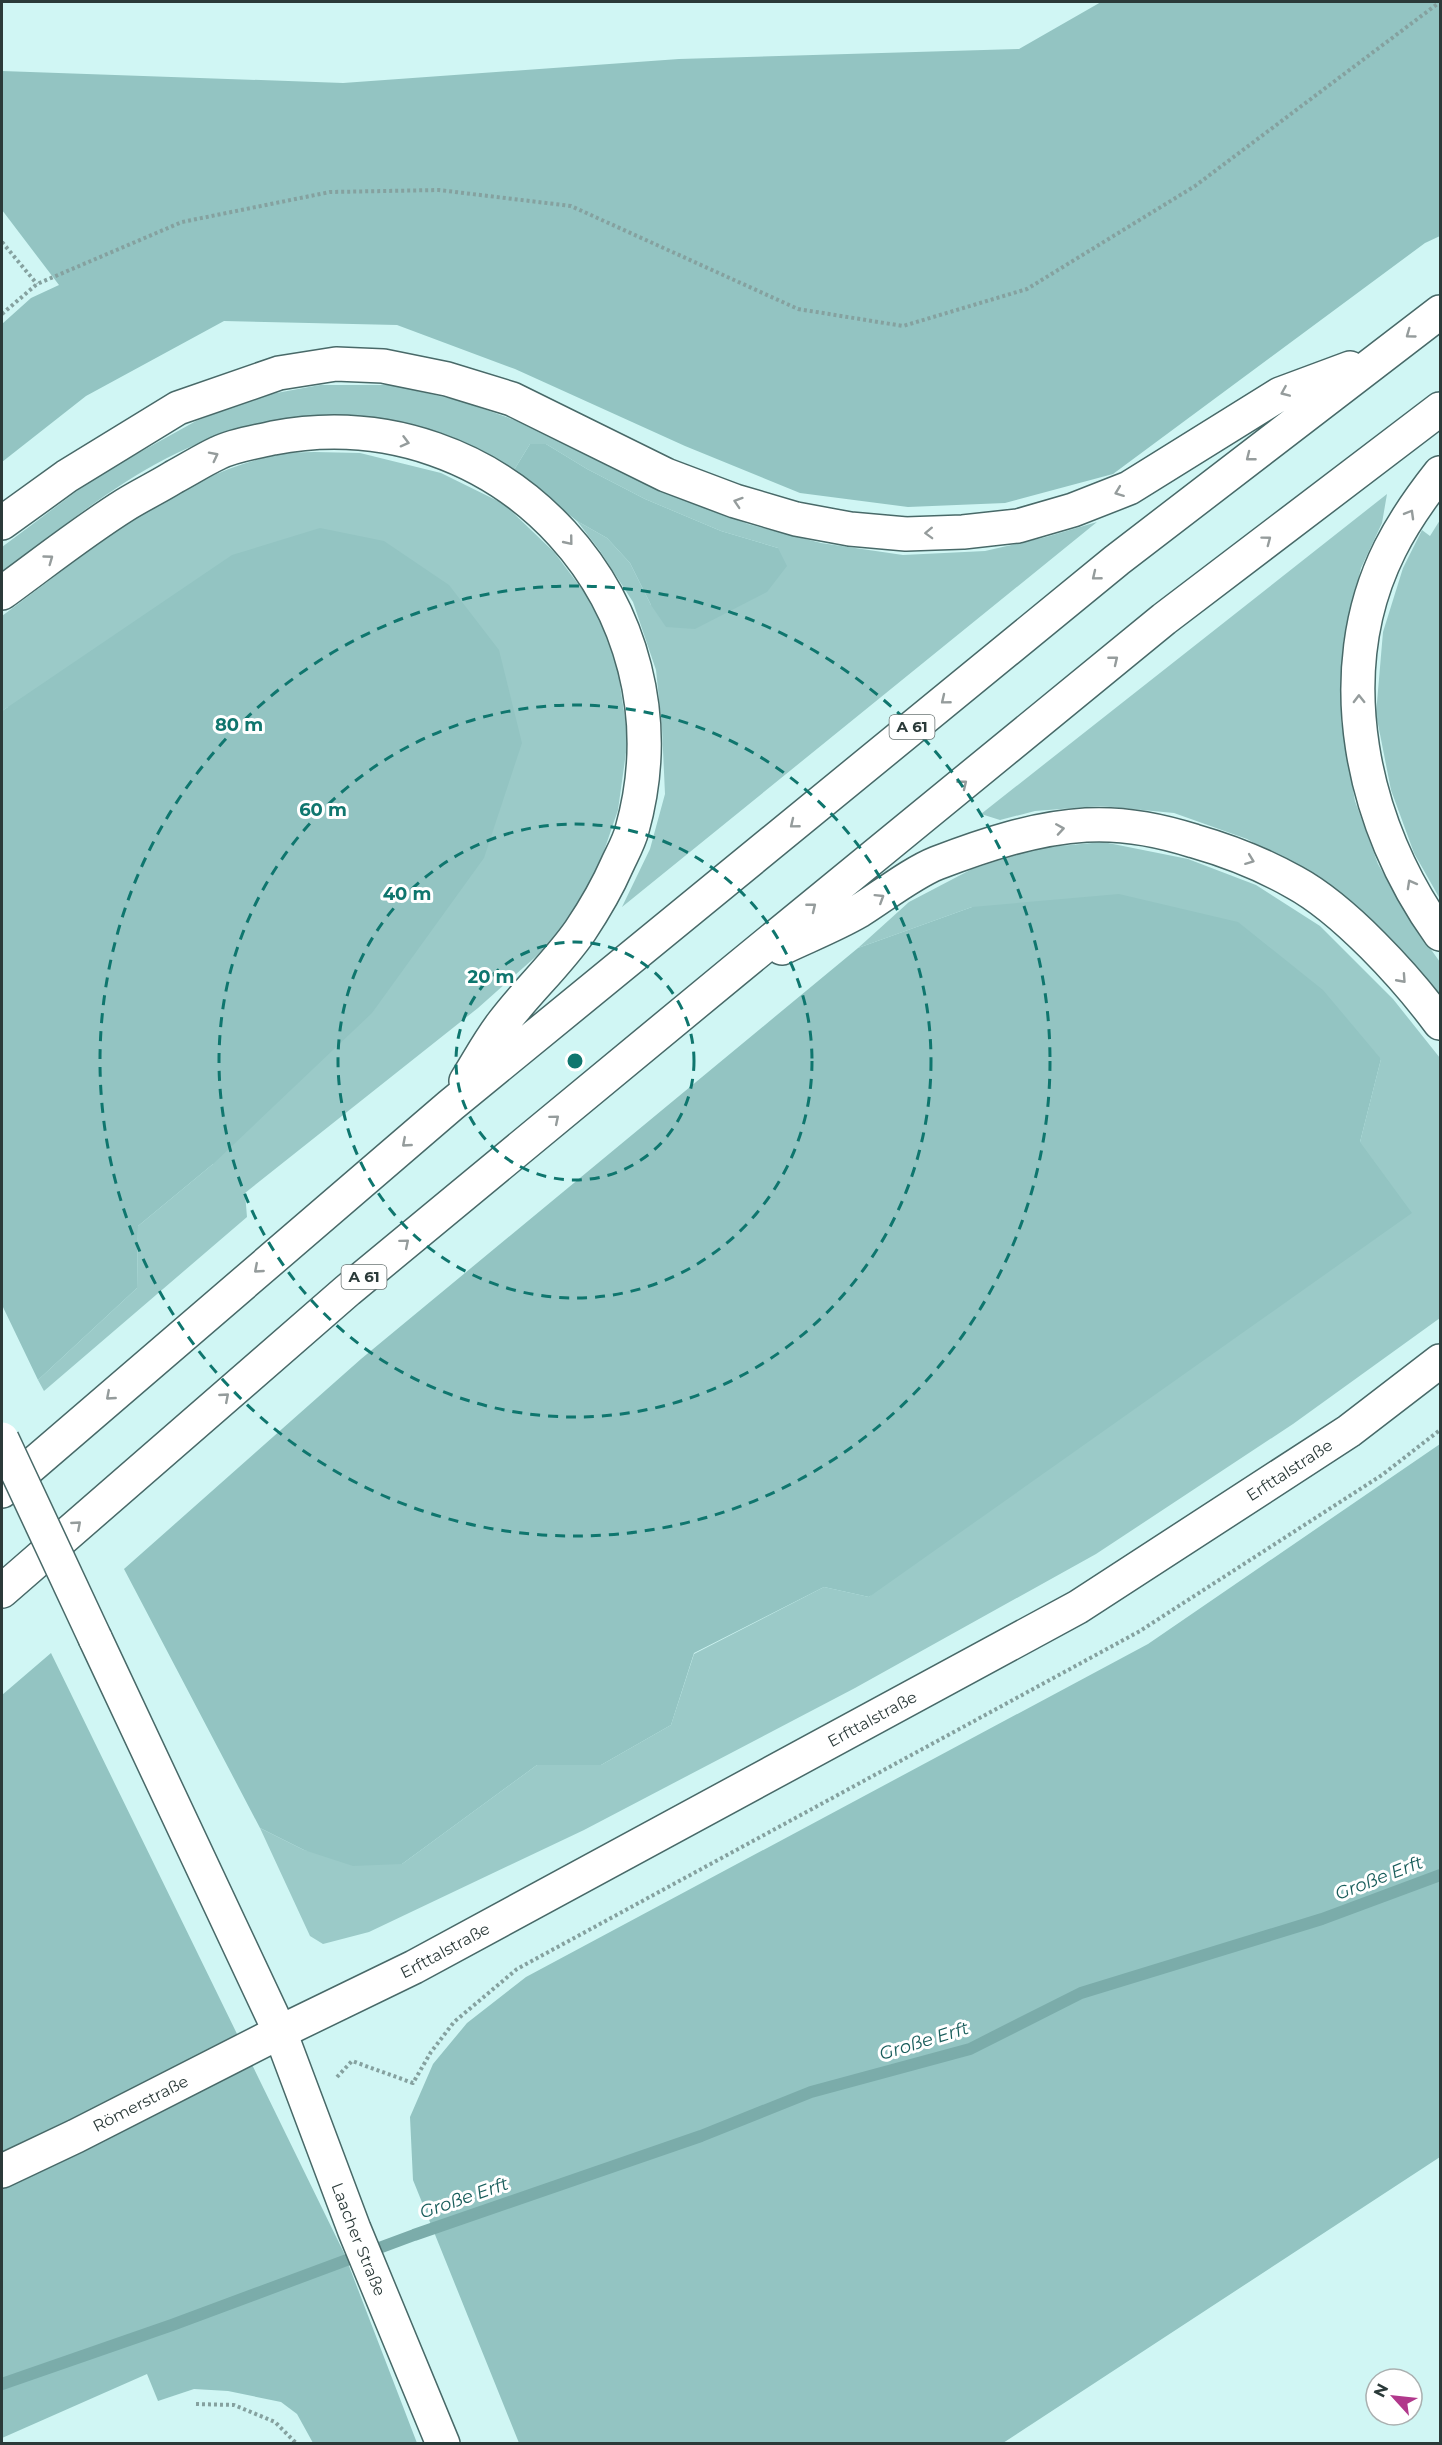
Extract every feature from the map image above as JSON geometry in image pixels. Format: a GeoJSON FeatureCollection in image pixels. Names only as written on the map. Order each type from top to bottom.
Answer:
{"type":"FeatureCollection","features":[{"type":"Feature","properties":{"kind":"main road","name":"A 61"},"geometry":{"type":"LineString","coordinates":[[2,1491],[451,1105],[1117,560],[1440,312]]}},
{"type":"Feature","properties":{"kind":"main road"},"geometry":{"type":"LineString","coordinates":[[2,523],[67,476],[178,408],[279,373],[336,364],[383,366],[447,379],[512,399],[666,475],[735,501],[796,519],[850,529],[906,534],[963,532],[1018,526],[1073,510],[1129,488],[1280,394],[1379,357]]}},
{"type":"Feature","properties":{"kind":"main road","name":"A 61"},"geometry":{"type":"LineString","coordinates":[[2,1591],[348,1290],[734,971],[1164,619],[1440,409]]}},
{"type":"Feature","properties":{"kind":"main road"},"geometry":{"type":"LineString","coordinates":[[2,593],[124,506],[220,452],[274,438],[333,433],[386,436],[434,450],[469,463],[501,482],[530,503],[562,532],[593,571],[617,614],[634,664],[644,739],[639,803],[627,844],[609,883],[579,932],[502,1023],[451,1105]]}},
{"type":"Feature","properties":{"kind":"main road"},"geometry":{"type":"LineString","coordinates":[[1440,473],[1415,505],[1389,550],[1375,588],[1360,649],[1358,696],[1361,746],[1371,792],[1388,844],[1440,934]]}},
{"type":"Feature","properties":{"kind":"main road"},"geometry":{"type":"LineString","coordinates":[[734,971],[856,913],[934,864],[1013,837],[1086,825],[1132,827],[1219,848],[1258,862],[1297,883],[1335,910],[1370,944],[1440,1023]]}},
{"type":"Feature","properties":{"kind":"main road","name":"Erfttalstraße"},"geometry":{"type":"LineString","coordinates":[[280,2032],[414,1967],[1078,1607],[1349,1431],[1440,1361]]}},
{"type":"Feature","properties":{"kind":"main road","name":"Laacher Straße"},"geometry":{"type":"LineString","coordinates":[[2,1439],[280,2032],[354,2229],[443,2444]]}},
{"type":"Feature","properties":{"kind":"main road","name":"Römerstraße"},"geometry":{"type":"LineString","coordinates":[[2,2171],[280,2032]]}},
{"type":"Feature","properties":{"kind":"path"},"geometry":{"type":"LineString","coordinates":[[2,314],[37,284],[182,222],[330,192],[439,190],[571,206],[798,309],[903,326],[1027,289],[1195,186],[1440,2]]}},
{"type":"Feature","properties":{"kind":"path"},"geometry":{"type":"LineString","coordinates":[[2,242],[37,284]]}},
{"type":"Feature","properties":{"kind":"path"},"geometry":{"type":"LineString","coordinates":[[308,2107],[352,2061],[413,2083],[431,2052],[454,2022],[517,1969],[1140,1631],[1383,1475],[1440,1430]]}},
{"type":"Feature","properties":{"kind":"path"},"geometry":{"type":"LineString","coordinates":[[196,2404],[234,2405],[275,2422],[297,2444]]}},
{"type":"Feature","properties":{"kind":"shaded area"},"geometry":{"type":"Polygon","coordinates":[[[1101,2],[1440,2],[1440,236],[1425,243],[1113,474],[1005,503],[908,507],[800,493],[685,446],[515,369],[397,325],[224,321],[86,396],[2,462],[2,324],[31,298],[59,285],[2,210],[2,71],[343,83],[679,59],[1019,49],[1101,2]]]}},
{"type":"Feature","properties":{"kind":"shaded area"},"geometry":{"type":"Polygon","coordinates":[[[320,385],[391,385],[461,401],[526,424],[679,497],[748,524],[821,543],[903,555],[985,551],[1097,522],[622,907],[650,849],[665,794],[656,670],[633,602],[600,551],[577,521],[607,538],[630,563],[651,605],[778,548],[721,531],[645,499],[587,469],[546,444],[530,444],[514,470],[469,445],[442,434],[391,422],[358,418],[325,418],[292,420],[228,433],[167,458],[102,497],[2,572],[2,547],[97,476],[196,421],[260,396],[320,385]]]}},
{"type":"Feature","properties":{"kind":"shaded area"},"geometry":{"type":"Polygon","coordinates":[[[530,444],[546,444],[587,469],[645,499],[721,531],[778,548],[787,566],[767,592],[695,629],[666,627],[651,605],[630,563],[607,538],[577,521],[514,470],[530,444]]]}},
{"type":"Feature","properties":{"kind":"shaded area"},"geometry":{"type":"Polygon","coordinates":[[[287,453],[360,453],[441,473],[504,504],[554,552],[600,613],[618,672],[628,738],[618,810],[594,880],[559,936],[478,1008],[245,1193],[247,1217],[44,1391],[38,1380],[137,1288],[138,1226],[213,1164],[8,707],[2,711],[2,616],[132,521],[204,480],[240,465],[287,453]]]}},
{"type":"Feature","properties":{"kind":"shaded area"},"geometry":{"type":"Polygon","coordinates":[[[1387,494],[1382,523],[1361,568],[1343,643],[1341,720],[1355,801],[1378,864],[1409,919],[1440,962],[1440,997],[1320,879],[1247,839],[1174,813],[1100,806],[1035,811],[1000,820],[981,814],[1387,494]]]}},
{"type":"Feature","properties":{"kind":"shaded area"},"geometry":{"type":"Polygon","coordinates":[[[1440,520],[1440,899],[1414,853],[1391,790],[1376,714],[1383,632],[1403,568],[1422,530],[1430,536],[1440,520]]]}},
{"type":"Feature","properties":{"kind":"shaded area"},"geometry":{"type":"Polygon","coordinates":[[[320,528],[384,541],[449,585],[499,650],[522,743],[484,858],[372,1013],[213,1164],[138,1226],[137,1288],[38,1380],[2,1305],[2,711],[232,555],[320,528]]]}},
{"type":"Feature","properties":{"kind":"shaded area"},"geometry":{"type":"Polygon","coordinates":[[[1103,842],[1188,859],[1256,885],[1320,926],[1393,999],[1440,1058],[1440,1318],[1293,1424],[1096,1554],[855,1688],[584,1830],[369,1932],[323,1944],[310,1936],[260,1828],[304,1850],[402,1864],[537,1765],[601,1765],[671,1725],[694,1654],[824,1587],[869,1597],[1360,1142],[1381,1059],[972,907],[858,948],[909,902],[972,869],[1038,848],[1103,842]]]}},
{"type":"Feature","properties":{"kind":"shaded area"},"geometry":{"type":"Polygon","coordinates":[[[1119,894],[1238,922],[1323,990],[1381,1059],[1360,1142],[1412,1213],[869,1597],[824,1587],[694,1653],[671,1725],[601,1765],[537,1765],[402,1864],[353,1866],[304,1850],[260,1828],[124,1569],[361,1359],[858,948],[972,907],[1119,894]]]}},
{"type":"Feature","properties":{"kind":"shaded area"},"geometry":{"type":"Polygon","coordinates":[[[1440,1444],[1440,2157],[1003,2443],[519,2443],[413,2180],[410,2117],[433,2064],[467,2023],[526,1977],[1148,1644],[1440,1444]]]}},
{"type":"Feature","properties":{"kind":"shaded area"},"geometry":{"type":"Polygon","coordinates":[[[51,1653],[344,2253],[417,2443],[313,2443],[297,2414],[281,2402],[228,2391],[194,2389],[158,2401],[147,2374],[2,2438],[2,1695],[51,1653]]]}},
{"type":"Feature","properties":{"kind":"waterway","name":"Große Erft"},"geometry":{"type":"LineString","coordinates":[[2,2384],[172,2325],[414,2235],[701,2136],[811,2092],[970,2049],[1081,1993],[1322,1919],[1440,1875]]}}]}
